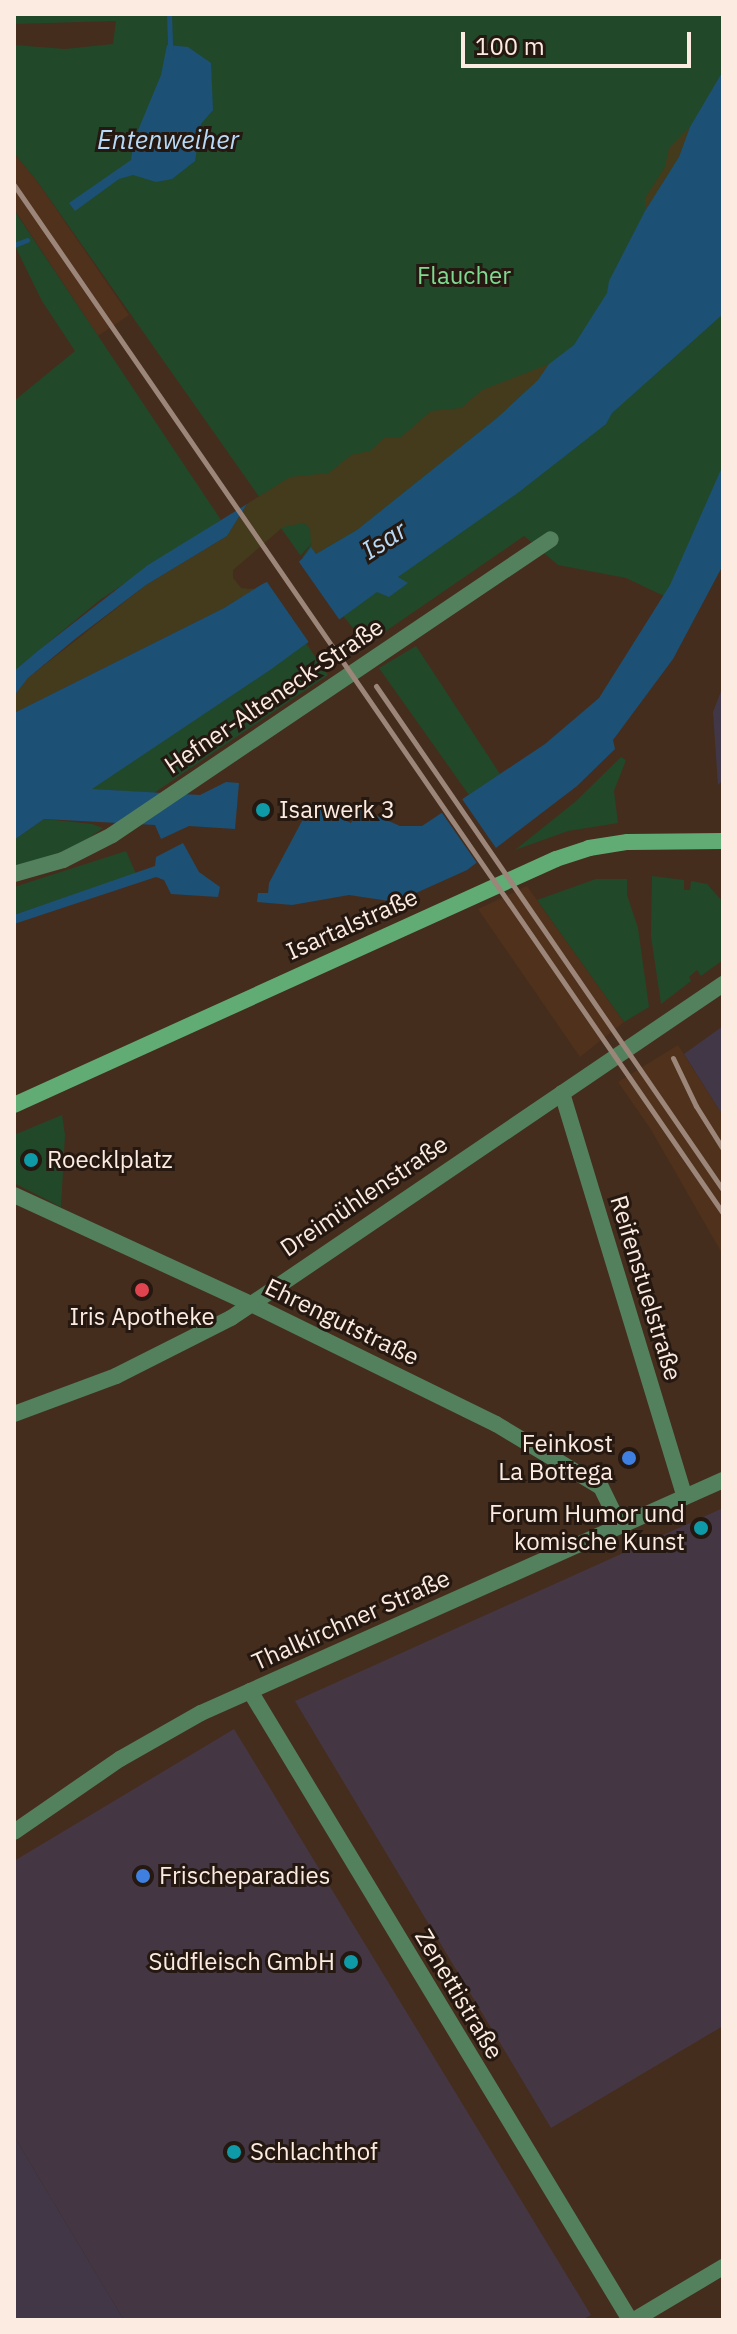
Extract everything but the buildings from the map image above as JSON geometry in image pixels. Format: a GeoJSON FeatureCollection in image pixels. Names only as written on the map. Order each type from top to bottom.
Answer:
{"type":"FeatureCollection","features":[{"type":"Feature","properties":{"kind":"main road","name":"Isartalstraße"},"geometry":{"type":"LineString","coordinates":[[14,1105],[556,859],[589,848],[628,842],[723,841]]}},
{"type":"Feature","properties":{"kind":"street","name":"Hefner-Alteneck-Straße"},"geometry":{"type":"LineString","coordinates":[[14,874],[63,860],[123,829],[183,785],[551,539]]}},
{"type":"Feature","properties":{"kind":"street","name":"Dreimühlenstraße"},"geometry":{"type":"LineString","coordinates":[[14,1414],[116,1376],[231,1318],[723,984]]}},
{"type":"Feature","properties":{"kind":"street","name":"Reifenstuelstraße"},"geometry":{"type":"LineString","coordinates":[[562,1093],[685,1497]]}},
{"type":"Feature","properties":{"kind":"street","name":"Ehrengutstraße"},"geometry":{"type":"LineString","coordinates":[[14,1195],[249,1303],[496,1424],[605,1491],[620,1526]]}},
{"type":"Feature","properties":{"kind":"street","name":"Thalkirchner Straße"},"geometry":{"type":"LineString","coordinates":[[14,1832],[120,1759],[183,1723],[723,1480]]}},
{"type":"Feature","properties":{"kind":"street","name":"Zenettistraße"},"geometry":{"type":"LineString","coordinates":[[250,1691],[632,2320]]}},
{"type":"Feature","properties":{"kind":"street"},"geometry":{"type":"LineString","coordinates":[[632,2320],[723,2267]]}},
{"type":"Feature","properties":{"kind":"shaded area"},"geometry":{"type":"Polygon","coordinates":[[[14,153],[37,181],[129,315],[98,336],[14,209],[14,153]]]}},
{"type":"Feature","properties":{"kind":"shaded area"},"geometry":{"type":"Polygon","coordinates":[[[723,686],[723,780],[718,785],[713,712],[723,686]]]}},
{"type":"Feature","properties":{"kind":"shaded area"},"geometry":{"type":"Polygon","coordinates":[[[527,886],[624,1022],[580,1057],[478,909],[527,886]]]}},
{"type":"Feature","properties":{"kind":"shaded area"},"geometry":{"type":"Polygon","coordinates":[[[723,1026],[723,1116],[684,1054],[723,1026]]]}},
{"type":"Feature","properties":{"kind":"shaded area"},"geometry":{"type":"Polygon","coordinates":[[[678,1045],[723,1116],[723,1255],[650,1128],[618,1082],[678,1045]]]}},
{"type":"Feature","properties":{"kind":"shaded area"},"geometry":{"type":"Polygon","coordinates":[[[723,1508],[723,2026],[551,2128],[295,1701],[723,1508]]]}},
{"type":"Feature","properties":{"kind":"shaded area"},"geometry":{"type":"Polygon","coordinates":[[[234,1729],[591,2315],[582,2320],[124,2320],[14,2136],[14,1861],[234,1729]]]}},
{"type":"Feature","properties":{"kind":"shaded area"},"geometry":{"type":"Polygon","coordinates":[[[14,2136],[124,2320],[14,2320],[14,2136]]]}},
{"type":"Feature","properties":{"kind":"green space","name":"Flaucher"},"geometry":{"type":"Polygon","coordinates":[[[14,14],[723,14],[723,565],[704,600],[671,585],[664,596],[626,578],[558,565],[524,536],[367,644],[343,616],[37,181],[14,153],[14,45],[65,49],[113,44],[116,21],[14,24],[14,14]]]}},
{"type":"Feature","properties":{"kind":"green space"},"geometry":{"type":"Polygon","coordinates":[[[14,210],[221,520],[101,599],[14,671],[14,401],[75,351],[42,301],[14,244],[14,210]]]}},
{"type":"Feature","properties":{"kind":"green space"},"geometry":{"type":"Polygon","coordinates":[[[305,642],[328,675],[154,793],[91,789],[305,642]]]}},
{"type":"Feature","properties":{"kind":"green space"},"geometry":{"type":"Polygon","coordinates":[[[416,646],[500,774],[469,795],[379,668],[416,646]]]}},
{"type":"Feature","properties":{"kind":"green space"},"geometry":{"type":"Polygon","coordinates":[[[621,757],[626,760],[614,791],[618,823],[568,831],[515,850],[575,802],[621,757]]]}},
{"type":"Feature","properties":{"kind":"green space"},"geometry":{"type":"Polygon","coordinates":[[[44,819],[103,828],[78,846],[14,868],[14,840],[44,819]]]}},
{"type":"Feature","properties":{"kind":"green space"},"geometry":{"type":"Polygon","coordinates":[[[126,851],[136,874],[14,915],[14,887],[126,851]]]}},
{"type":"Feature","properties":{"kind":"green space"},"geometry":{"type":"Polygon","coordinates":[[[652,876],[684,880],[684,890],[690,890],[691,881],[707,884],[723,902],[723,960],[701,976],[697,970],[689,977],[691,981],[661,1004],[651,936],[652,876]]]}},
{"type":"Feature","properties":{"kind":"green space"},"geometry":{"type":"Polygon","coordinates":[[[596,879],[627,879],[627,895],[638,928],[649,1007],[624,1022],[537,900],[596,879]]]}},
{"type":"Feature","properties":{"kind":"green space"},"geometry":{"type":"Polygon","coordinates":[[[62,1115],[65,1135],[61,1207],[14,1183],[14,1135],[62,1115]]]}},
{"type":"Feature","properties":{"kind":"sand"},"geometry":{"type":"Polygon","coordinates":[[[690,127],[679,157],[645,211],[645,198],[665,167],[669,148],[690,127]]]}},
{"type":"Feature","properties":{"kind":"sand"},"geometry":{"type":"Polygon","coordinates":[[[549,364],[538,380],[497,418],[357,530],[316,554],[311,547],[310,528],[304,523],[283,527],[233,570],[233,578],[241,588],[255,589],[224,608],[14,713],[14,696],[28,678],[146,585],[227,536],[247,504],[290,477],[329,473],[351,455],[370,451],[384,438],[400,438],[431,411],[461,408],[482,390],[549,364]]]}},
{"type":"Feature","properties":{"kind":"water","name":"Entenweiher"},"geometry":{"type":"Polygon","coordinates":[[[167,45],[188,47],[211,63],[213,110],[201,124],[195,161],[172,179],[156,182],[133,175],[119,179],[75,211],[69,203],[131,160],[134,140],[161,75],[167,45]]]}},
{"type":"Feature","properties":{"kind":"water","name":"Isar"},"geometry":{"type":"Polygon","coordinates":[[[723,71],[723,314],[612,413],[606,424],[519,492],[398,577],[408,583],[389,597],[377,592],[270,670],[92,789],[200,795],[226,782],[239,783],[235,829],[189,826],[161,839],[155,825],[44,819],[14,840],[14,713],[224,608],[302,559],[311,547],[316,554],[357,530],[497,418],[538,380],[549,364],[574,345],[607,293],[609,281],[645,211],[679,157],[690,127],[723,71]]]}},
{"type":"Feature","properties":{"kind":"water"},"geometry":{"type":"Polygon","coordinates":[[[723,465],[723,565],[673,659],[613,740],[615,749],[577,786],[467,870],[396,902],[349,895],[292,905],[257,902],[258,893],[268,893],[269,883],[311,804],[351,823],[359,808],[400,826],[422,826],[545,744],[599,698],[670,585],[723,465]]]}},
{"type":"Feature","properties":{"kind":"water"},"geometry":{"type":"Polygon","coordinates":[[[247,504],[227,536],[146,585],[28,678],[14,696],[14,671],[39,650],[148,565],[247,504]]]}},
{"type":"Feature","properties":{"kind":"water"},"geometry":{"type":"Polygon","coordinates":[[[183,843],[199,872],[220,887],[218,897],[171,894],[164,880],[156,877],[14,924],[14,915],[155,866],[156,857],[183,843]]]}},
{"type":"Feature","properties":{"kind":"pier"},"geometry":{"type":"Polygon","coordinates":[[[312,543],[299,562],[341,622],[310,644],[267,582],[246,590],[300,556],[312,543]]]}},
{"type":"Feature","properties":{"kind":"pier"},"geometry":{"type":"Polygon","coordinates":[[[460,796],[498,851],[479,866],[440,810],[460,796]]]}},
{"type":"Feature","properties":{"kind":"waterway"},"geometry":{"type":"LineString","coordinates":[[169,14],[170,49]]}},
{"type":"Feature","properties":{"kind":"waterway"},"geometry":{"type":"LineString","coordinates":[[14,245],[27,240]]}},
{"type":"Feature","properties":{"kind":"railway"},"geometry":{"type":"LineString","coordinates":[[14,185],[723,1213]]}},
{"type":"Feature","properties":{"kind":"railway"},"geometry":{"type":"LineString","coordinates":[[376,686],[723,1190]]}},
{"type":"Feature","properties":{"kind":"railway"},"geometry":{"type":"LineString","coordinates":[[673,1058],[696,1106],[723,1149]]}},
{"type":"Feature","properties":{"kind":"place","name":"Isarwerk 3"},"geometry":{"type":"Point","coordinates":[263,810]}},
{"type":"Feature","properties":{"kind":"place","name":"Roecklplatz"},"geometry":{"type":"Point","coordinates":[31,1160]}},
{"type":"Feature","properties":{"kind":"place","name":"Iris Apotheke"},"geometry":{"type":"Point","coordinates":[142,1290]}},
{"type":"Feature","properties":{"kind":"place","name":"Feinkost La Bottega"},"geometry":{"type":"Point","coordinates":[629,1458]}},
{"type":"Feature","properties":{"kind":"place","name":"Forum Humor und komische Kunst"},"geometry":{"type":"Point","coordinates":[701,1528]}},
{"type":"Feature","properties":{"kind":"place","name":"Frischeparadies"},"geometry":{"type":"Point","coordinates":[143,1876]}},
{"type":"Feature","properties":{"kind":"place","name":"Südfleisch GmbH"},"geometry":{"type":"Point","coordinates":[351,1962]}},
{"type":"Feature","properties":{"kind":"place","name":"Schlachthof"},"geometry":{"type":"Point","coordinates":[234,2152]}}]}
